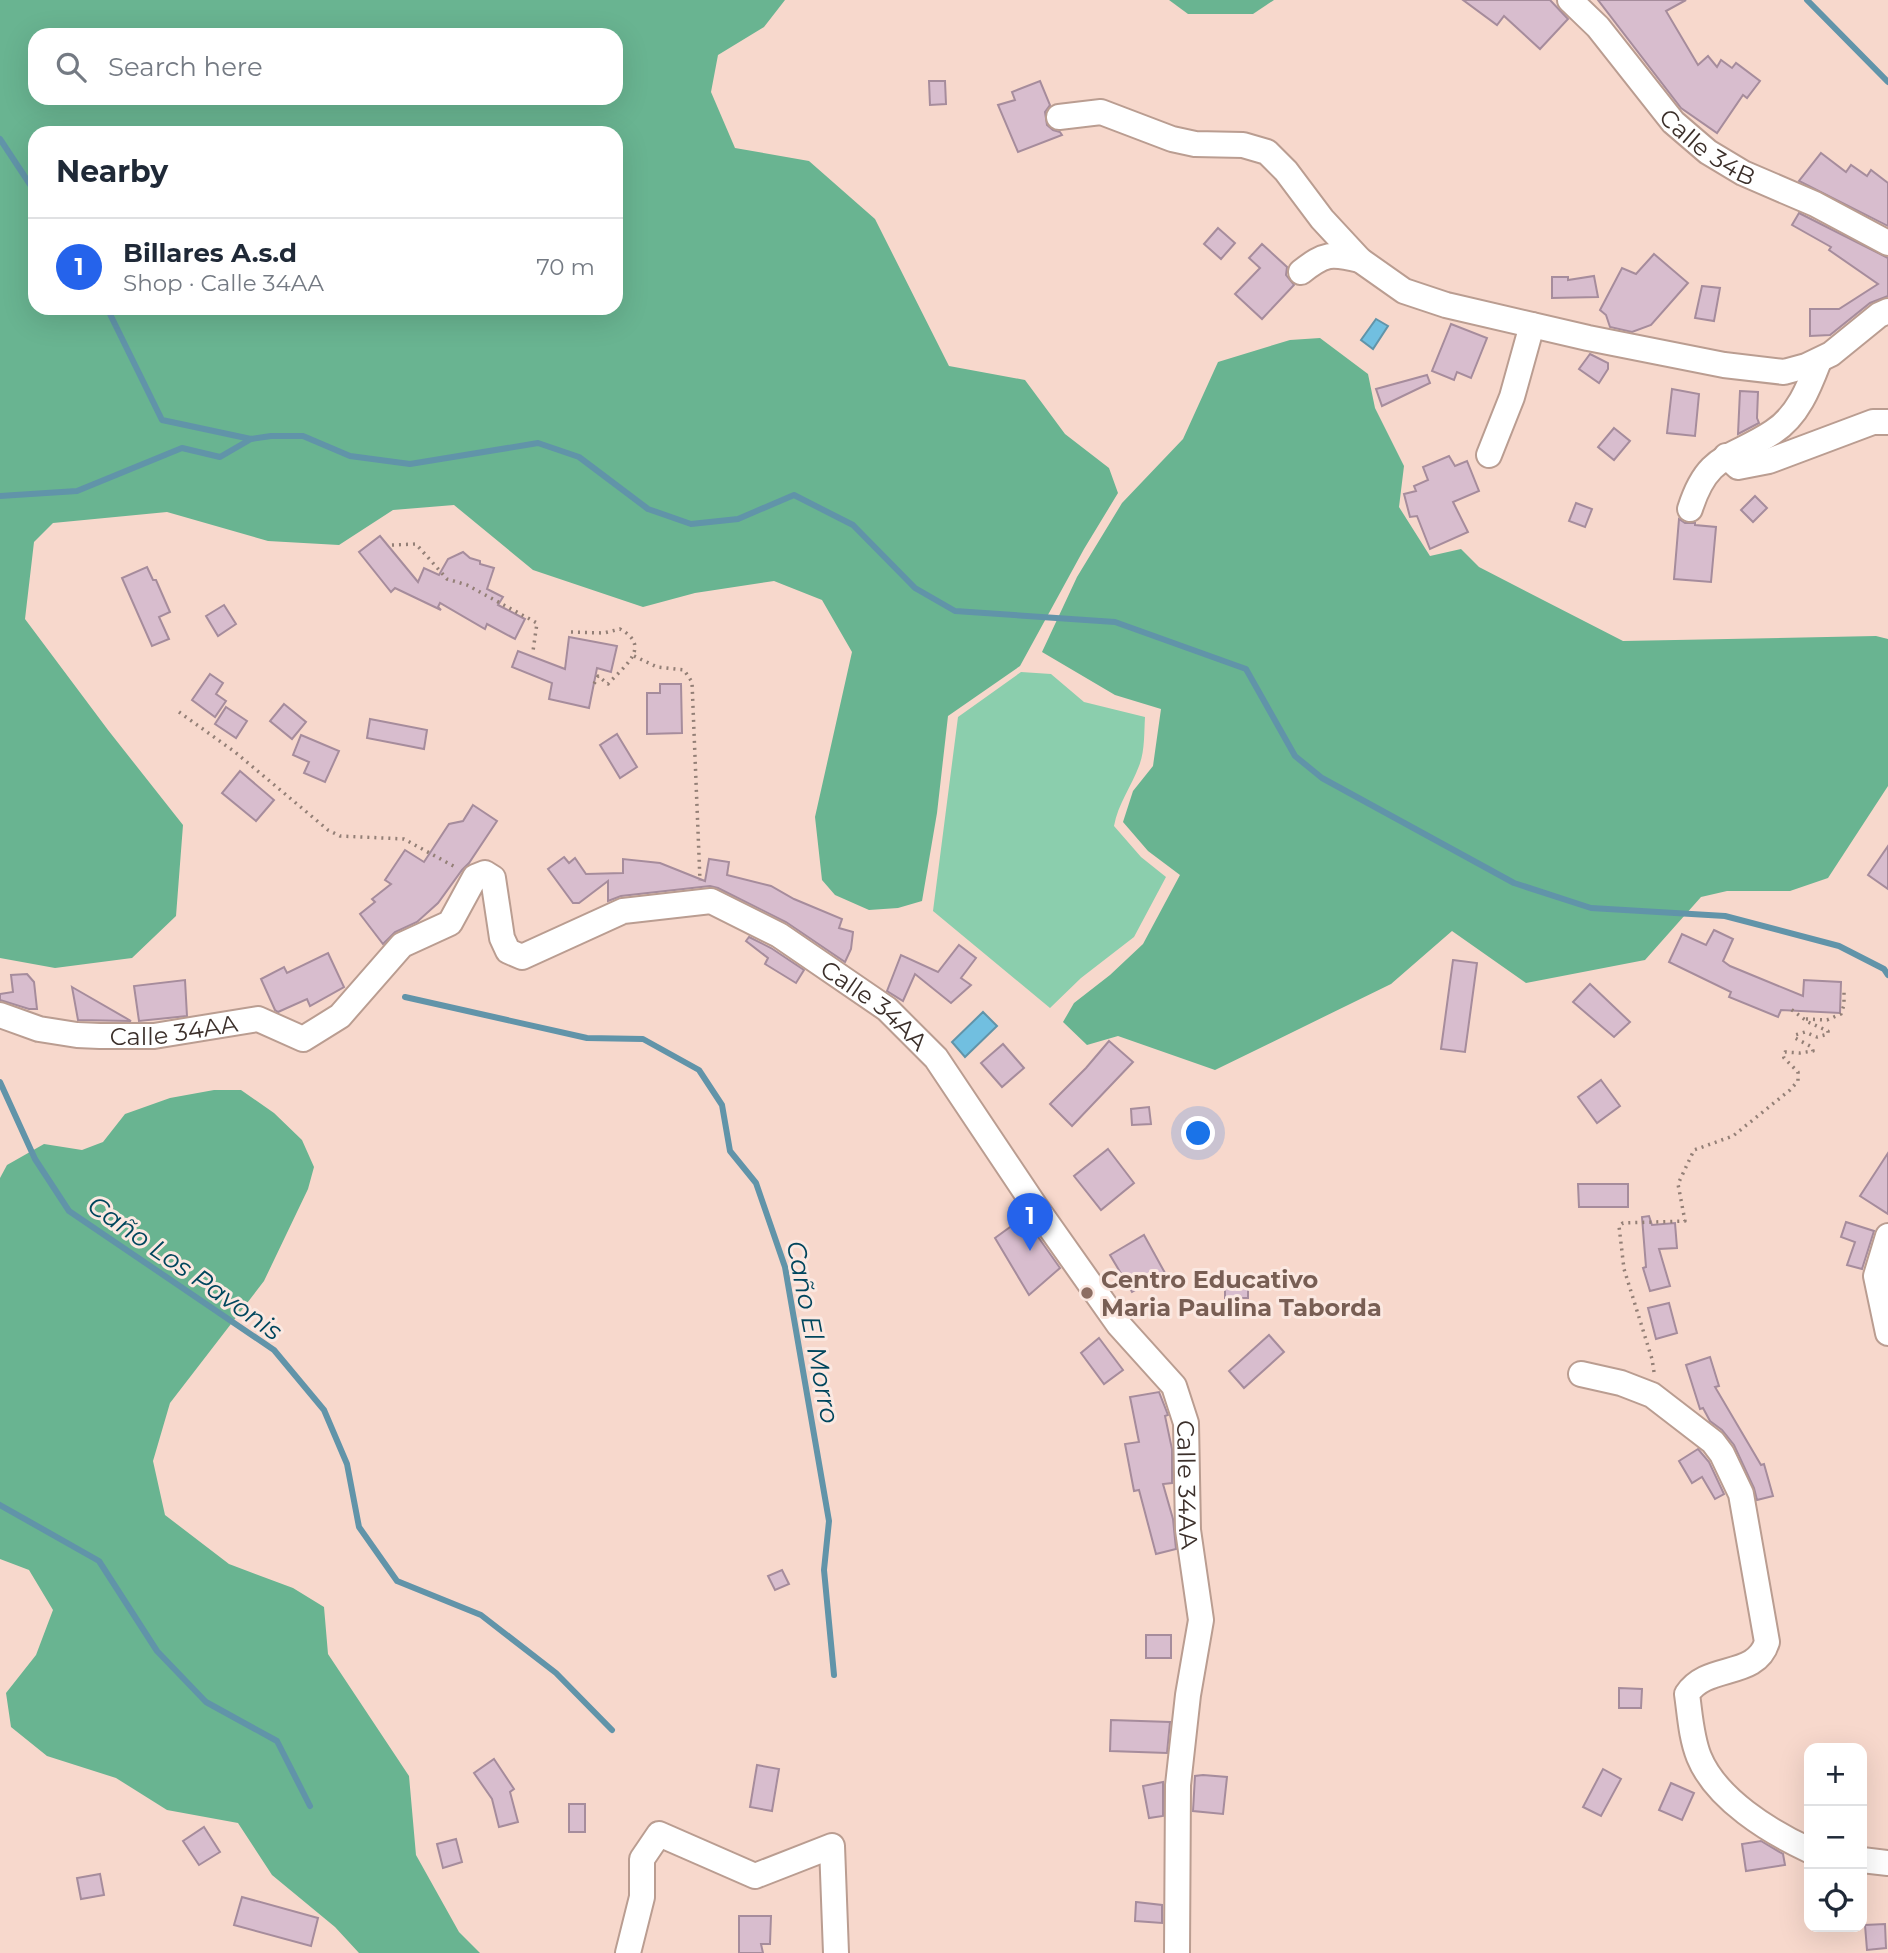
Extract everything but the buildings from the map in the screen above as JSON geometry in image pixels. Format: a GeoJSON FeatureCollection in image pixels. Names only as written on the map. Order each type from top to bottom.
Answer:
{"type":"FeatureCollection","features":[{"type":"Feature","properties":{"kind":"street","name":"Calle 34B"},"geometry":{"type":"LineString","coordinates":[[1570,0],[1598,27],[1673,122],[1708,152],[1743,173],[1815,204],[1888,243]]}},
{"type":"Feature","properties":{"kind":"street"},"geometry":{"type":"LineString","coordinates":[[1059,117],[1101,112],[1172,139],[1195,144],[1243,145],[1267,152],[1360,260],[1404,291],[1446,305],[1724,365],[1784,372],[1819,360],[1888,311]]}},
{"type":"Feature","properties":{"kind":"street"},"geometry":{"type":"LineString","coordinates":[[1301,272],[1320,258],[1334,254],[1360,260]]}},
{"type":"Feature","properties":{"kind":"street"},"geometry":{"type":"LineString","coordinates":[[1489,455],[1512,397],[1532,325]]}},
{"type":"Feature","properties":{"kind":"street"},"geometry":{"type":"LineString","coordinates":[[1690,509],[1701,483],[1712,467],[1726,456],[1775,431],[1806,395],[1819,360]]}},
{"type":"Feature","properties":{"kind":"street"},"geometry":{"type":"LineString","coordinates":[[1726,456],[1738,467],[1769,461],[1873,422],[1888,422]]}},
{"type":"Feature","properties":{"kind":"street","name":"Calle 34AA"},"geometry":{"type":"LineString","coordinates":[[0,1015],[39,1029],[76,1035],[154,1036],[258,1019],[303,1039],[340,1016],[402,945],[450,923],[475,877],[485,873],[493,878],[502,938],[508,951],[522,957],[623,911],[710,901],[779,935],[887,1009],[936,1058],[1119,1325],[1174,1385],[1186,1423],[1188,1530],[1201,1620],[1188,1695],[1178,1785],[1177,1953]]}},
{"type":"Feature","properties":{"kind":"street"},"geometry":{"type":"LineString","coordinates":[[1888,1236],[1876,1276],[1888,1333]]}},
{"type":"Feature","properties":{"kind":"street"},"geometry":{"type":"LineString","coordinates":[[1581,1374],[1621,1383],[1658,1400],[1713,1442],[1736,1480],[1741,1494],[1766,1635],[1765,1648],[1749,1665],[1706,1676],[1691,1688],[1687,1694],[1694,1743],[1709,1776],[1731,1800],[1765,1825],[1804,1847]]}},
{"type":"Feature","properties":{"kind":"street"},"geometry":{"type":"LineString","coordinates":[[628,1953],[642,1897],[642,1859],[659,1834],[755,1876],[832,1846],[836,1953]]}},
{"type":"Feature","properties":{"kind":"street"},"geometry":{"type":"LineString","coordinates":[[1867,1861],[1888,1863]]}},
{"type":"Feature","properties":{"kind":"path"},"geometry":{"type":"LineString","coordinates":[[392,545],[416,544],[447,579],[467,585],[537,623],[533,651]]}},
{"type":"Feature","properties":{"kind":"path"},"geometry":{"type":"LineString","coordinates":[[571,632],[604,633],[620,629],[636,646],[634,656],[608,684],[598,676],[594,684]]}},
{"type":"Feature","properties":{"kind":"path"},"geometry":{"type":"LineString","coordinates":[[634,656],[657,667],[687,671],[692,682],[700,902]]}},
{"type":"Feature","properties":{"kind":"path"},"geometry":{"type":"LineString","coordinates":[[604,681],[605,673]]}},
{"type":"Feature","properties":{"kind":"path"},"geometry":{"type":"LineString","coordinates":[[179,712],[235,752],[328,830],[340,836],[404,839],[475,877]]}},
{"type":"Feature","properties":{"kind":"path"},"geometry":{"type":"LineString","coordinates":[[685,719],[694,718]]}},
{"type":"Feature","properties":{"kind":"path"},"geometry":{"type":"LineString","coordinates":[[1806,1019],[1827,1020],[1841,1014],[1844,991]]}},
{"type":"Feature","properties":{"kind":"path"},"geometry":{"type":"LineString","coordinates":[[1658,1400],[1652,1359],[1624,1269],[1619,1226],[1623,1223],[1685,1221],[1678,1184],[1694,1150],[1733,1136],[1798,1081],[1798,1072],[1783,1055],[1785,1052],[1800,1054],[1813,1051],[1812,1047],[1795,1035],[1805,1032],[1817,1038],[1828,1034],[1828,1031],[1808,1022],[1788,1007]]}},
{"type":"Feature","properties":{"kind":"green space"},"geometry":{"type":"Polygon","coordinates":[[[0,0],[785,0],[764,27],[718,55],[711,92],[735,148],[809,161],[875,219],[949,366],[1025,380],[1065,434],[1109,468],[1118,493],[1020,666],[948,716],[937,813],[922,901],[898,908],[869,910],[835,895],[822,880],[815,817],[852,652],[822,600],[774,581],[695,593],[643,607],[533,570],[454,505],[393,510],[339,545],[268,541],[167,512],[53,523],[34,542],[25,619],[183,825],[176,916],[132,958],[55,968],[0,958],[0,0]]]}},
{"type":"Feature","properties":{"kind":"green space"},"geometry":{"type":"Polygon","coordinates":[[[1169,0],[1274,0],[1253,14],[1188,14],[1169,0]]]}},
{"type":"Feature","properties":{"kind":"green space"},"geometry":{"type":"Polygon","coordinates":[[[1320,338],[1368,374],[1375,408],[1404,466],[1399,507],[1430,556],[1461,549],[1479,567],[1623,641],[1876,636],[1888,639],[1888,786],[1828,878],[1790,891],[1727,891],[1701,897],[1645,960],[1526,983],[1452,931],[1391,984],[1215,1070],[1118,1036],[1087,1045],[1063,1022],[1074,1003],[1110,975],[1143,944],[1180,875],[1148,851],[1123,822],[1133,791],[1153,766],[1161,709],[1115,695],[1042,652],[1077,577],[1122,503],[1183,439],[1218,362],[1290,340],[1320,338]]]}},
{"type":"Feature","properties":{"kind":"green space"},"geometry":{"type":"Polygon","coordinates":[[[1021,672],[1051,674],[1084,702],[1145,717],[1141,760],[1118,810],[1114,826],[1141,857],[1166,877],[1134,937],[1081,978],[1050,1008],[933,911],[958,717],[1021,672]]]}},
{"type":"Feature","properties":{"kind":"green space"},"geometry":{"type":"Polygon","coordinates":[[[214,1090],[241,1090],[274,1113],[302,1140],[314,1167],[308,1189],[264,1281],[170,1403],[153,1461],[165,1515],[229,1564],[293,1588],[324,1607],[328,1654],[409,1776],[416,1855],[459,1932],[480,1953],[359,1953],[335,1927],[272,1875],[238,1823],[167,1810],[116,1778],[47,1756],[11,1727],[6,1693],[36,1655],[53,1610],[29,1570],[0,1559],[0,1178],[7,1165],[44,1144],[82,1150],[103,1142],[125,1114],[170,1098],[214,1090]]]}},
{"type":"Feature","properties":{"kind":"water"},"geometry":{"type":"Polygon","coordinates":[[[1376,319],[1388,326],[1373,349],[1361,340],[1376,319]]]}},
{"type":"Feature","properties":{"kind":"water"},"geometry":{"type":"Polygon","coordinates":[[[983,1012],[997,1026],[965,1057],[952,1042],[983,1012]]]}},
{"type":"Feature","properties":{"kind":"waterway"},"geometry":{"type":"LineString","coordinates":[[1807,0],[1888,82]]}},
{"type":"Feature","properties":{"kind":"waterway"},"geometry":{"type":"LineString","coordinates":[[0,139],[28,181]]}},
{"type":"Feature","properties":{"kind":"waterway"},"geometry":{"type":"LineString","coordinates":[[110,315],[162,420],[251,439],[303,436],[350,456],[410,464],[538,443],[579,457],[648,509],[691,524],[738,519],[794,495],[853,525],[915,588],[955,611],[1115,622],[1246,669],[1295,756],[1322,778],[1514,883],[1591,908],[1725,916],[1839,946],[1884,969],[1888,975]]}},
{"type":"Feature","properties":{"kind":"waterway"},"geometry":{"type":"LineString","coordinates":[[0,496],[77,491],[182,448],[220,457],[251,439]]}},
{"type":"Feature","properties":{"kind":"waterway","name":"Caño El Morro"},"geometry":{"type":"LineString","coordinates":[[405,997],[587,1038],[643,1039],[699,1070],[722,1105],[730,1151],[756,1183],[785,1267],[829,1521],[824,1570],[834,1675]]}},
{"type":"Feature","properties":{"kind":"waterway","name":"Caño Los Pavonis"},"geometry":{"type":"LineString","coordinates":[[0,1082],[35,1159],[69,1211],[274,1350],[324,1410],[347,1464],[359,1527],[397,1581],[481,1615],[556,1673],[612,1730]]}},
{"type":"Feature","properties":{"kind":"waterway"},"geometry":{"type":"LineString","coordinates":[[0,1505],[99,1561],[157,1651],[206,1702],[277,1741],[310,1806]]}},
{"type":"Feature","properties":{"kind":"place","name":"Billares A.s.d"},"geometry":{"type":"Point","coordinates":[1030,1251]}},
{"type":"Feature","properties":{"kind":"place","name":"Centro Educativo Maria Paulina Taborda"},"geometry":{"type":"Point","coordinates":[1087,1293]}}]}
